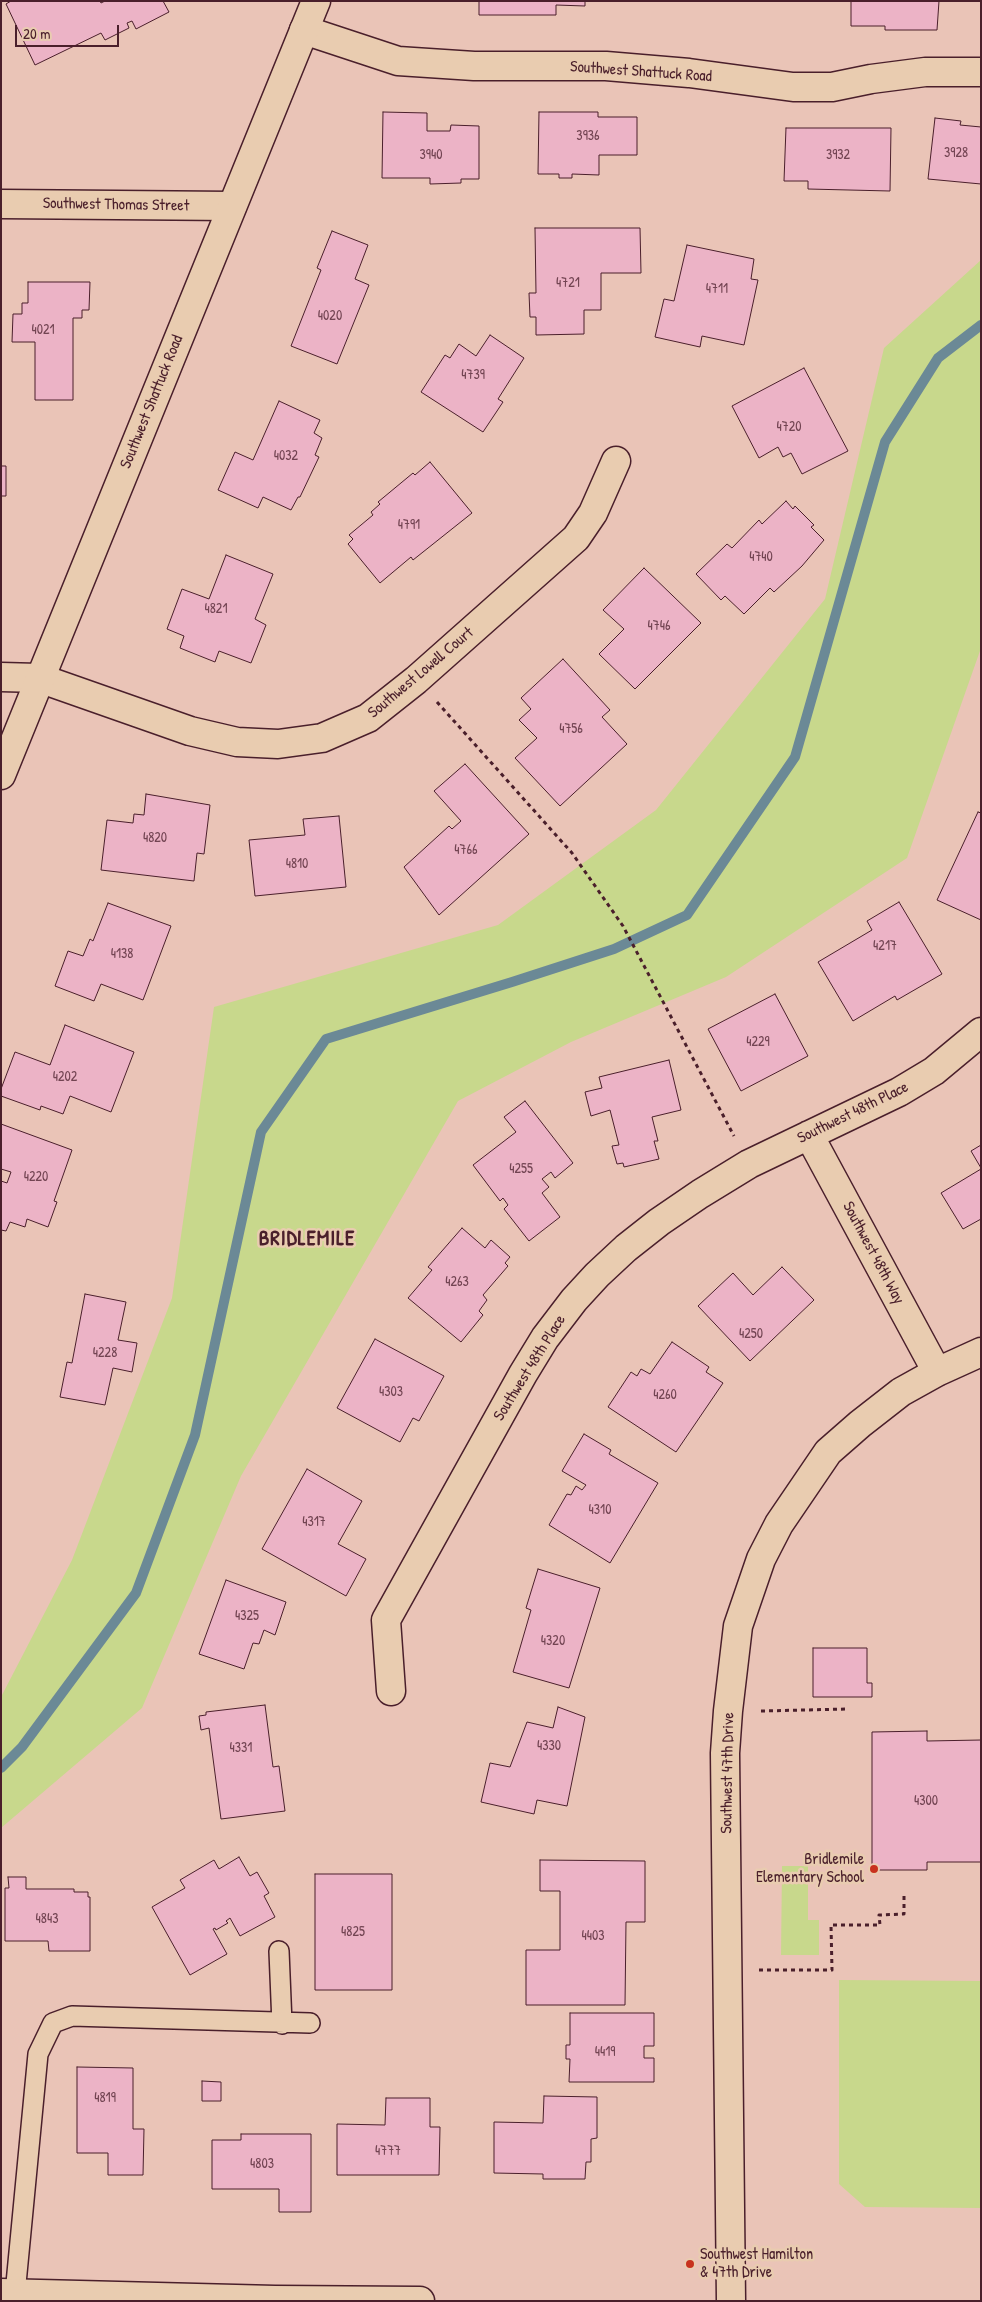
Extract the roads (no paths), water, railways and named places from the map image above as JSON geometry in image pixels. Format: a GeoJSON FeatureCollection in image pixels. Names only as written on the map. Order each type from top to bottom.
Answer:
{"type":"FeatureCollection","features":[{"type":"Feature","properties":{"kind":"street","name":"Southwest Shattuck Road"},"geometry":{"type":"LineString","coordinates":[[1,775],[316,1]]}},
{"type":"Feature","properties":{"kind":"street","name":"Southwest Shattuck Road"},"geometry":{"type":"LineString","coordinates":[[304,30],[398,60],[474,66],[606,66],[689,73],[793,87],[832,87],[871,79],[925,72],[981,72]]}},
{"type":"Feature","properties":{"kind":"street","name":"Southwest Thomas Street"},"geometry":{"type":"LineString","coordinates":[[1,204],[232,206]]}},
{"type":"Feature","properties":{"kind":"street","name":"Southwest Lowell Court"},"geometry":{"type":"LineString","coordinates":[[1,677],[39,678],[190,730],[237,742],[278,744],[322,738],[368,718],[416,680],[576,538],[593,513],[616,461]]}},
{"type":"Feature","properties":{"kind":"street","name":"Southwest 48th Place"},"geometry":{"type":"LineString","coordinates":[[391,1691],[386,1620],[522,1374],[545,1338],[597,1275],[658,1222],[749,1164],[899,1092],[934,1071],[981,1032]]}},
{"type":"Feature","properties":{"kind":"street","name":"Southwest 48th Way"},"geometry":{"type":"LineString","coordinates":[[809,1135],[937,1372]]}},
{"type":"Feature","properties":{"kind":"street","name":"Southwest 47th Drive"},"geometry":{"type":"LineString","coordinates":[[732,2301],[725,1753],[738,1626],[761,1559],[779,1524],[828,1452],[901,1392],[937,1372],[981,1352]]}},
{"type":"Feature","properties":{"kind":"street"},"geometry":{"type":"LineString","coordinates":[[8,2293],[275,2300],[420,2301]]}},
{"type":"Feature","properties":{"kind":"lane"},"geometry":{"type":"LineString","coordinates":[[279,1951],[282,2024]]}},
{"type":"Feature","properties":{"kind":"lane"},"geometry":{"type":"LineString","coordinates":[[8,2293],[38,2054],[53,2023],[72,2016],[282,2024],[310,2023]]}},
{"type":"Feature","properties":{"kind":"waterway"},"geometry":{"type":"LineString","coordinates":[[1,1768],[22,1747],[136,1593],[195,1435],[261,1132],[326,1039],[614,949],[687,915],[795,757],[885,442],[938,358],[981,325]]}},
{"type":"Feature","properties":{"kind":"place","name":"Bridlemile Elementary School"},"geometry":{"type":"Point","coordinates":[874,1869]}},
{"type":"Feature","properties":{"kind":"place","name":"Southwest Hamilton & 47th Drive"},"geometry":{"type":"Point","coordinates":[690,2264]}},
{"type":"Feature","properties":{"kind":"district","name":"BRIDLEMILE"},"geometry":{"type":"Point","coordinates":[307,1239]}}]}
